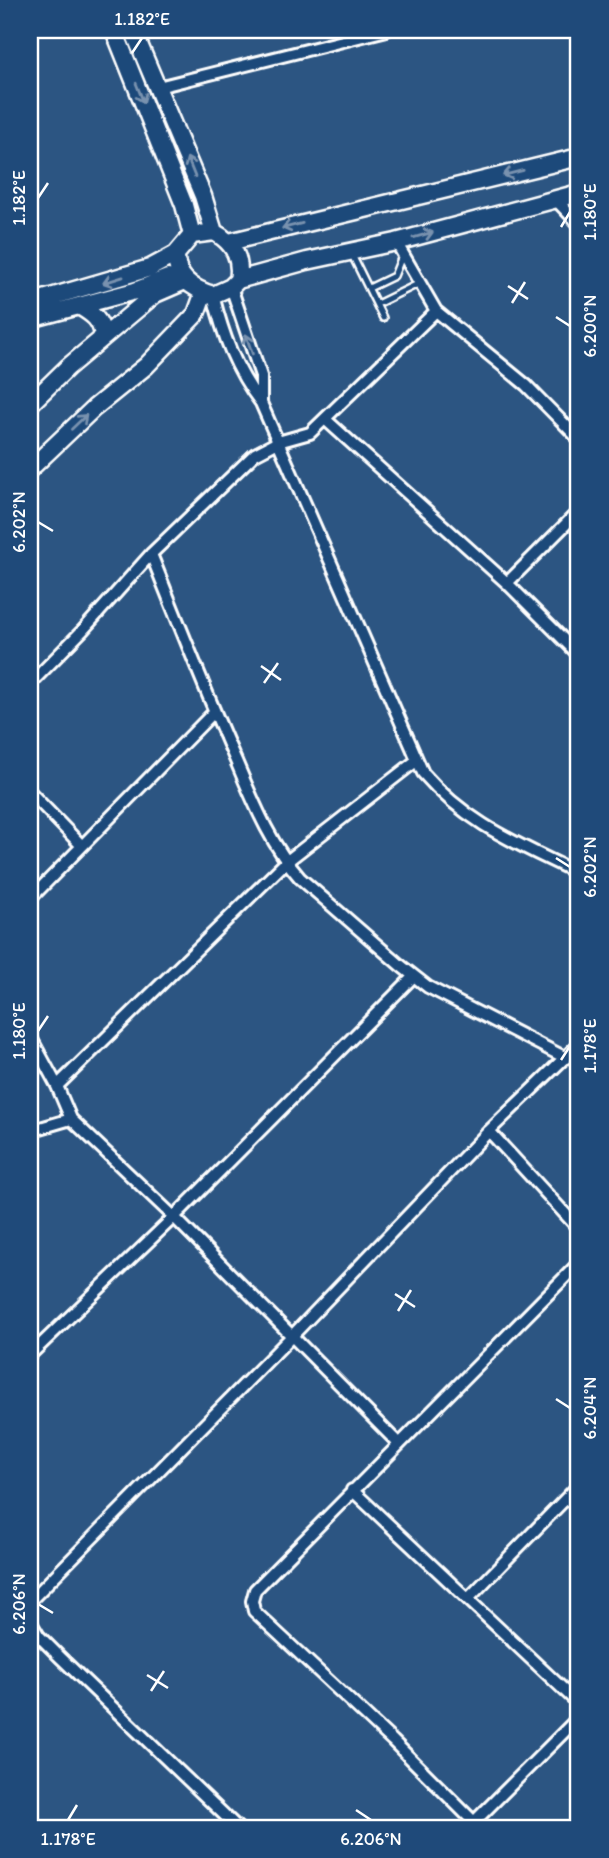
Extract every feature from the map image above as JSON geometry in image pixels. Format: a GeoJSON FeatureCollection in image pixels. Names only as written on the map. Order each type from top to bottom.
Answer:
{"type":"FeatureCollection","features":[{"type":"Feature","properties":{"kind":"main road"},"geometry":{"type":"LineString","coordinates":[[114,30],[184,205],[192,235]]}},
{"type":"Feature","properties":{"kind":"main road"},"geometry":{"type":"LineString","coordinates":[[133,30],[203,196],[214,232],[229,242],[240,267],[234,283]]}},
{"type":"Feature","properties":{"kind":"main road"},"geometry":{"type":"LineString","coordinates":[[229,242],[579,157]]}},
{"type":"Feature","properties":{"kind":"main road"},"geometry":{"type":"LineString","coordinates":[[30,469],[94,408],[146,366],[196,314],[208,293],[311,257],[400,248],[579,193]]}},
{"type":"Feature","properties":{"kind":"main road"},"geometry":{"type":"LineString","coordinates":[[30,303],[140,271],[176,254],[192,235],[214,232]]}},
{"type":"Feature","properties":{"kind":"main road"},"geometry":{"type":"LineString","coordinates":[[176,254],[176,264],[182,277],[208,293]]}},
{"type":"Feature","properties":{"kind":"main road"},"geometry":{"type":"LineString","coordinates":[[30,319],[182,277]]}},
{"type":"Feature","properties":{"kind":"main road"},"geometry":{"type":"LineString","coordinates":[[30,404],[101,338],[155,294],[182,277]]}},
{"type":"Feature","properties":{"kind":"main road"},"geometry":{"type":"LineString","coordinates":[[79,306],[100,323],[103,336],[101,338]]}},
{"type":"Feature","properties":{"kind":"street"},"geometry":{"type":"LineString","coordinates":[[158,87],[387,30]]}},
{"type":"Feature","properties":{"kind":"street"},"geometry":{"type":"LineString","coordinates":[[555,199],[579,224]]}},
{"type":"Feature","properties":{"kind":"street"},"geometry":{"type":"LineString","coordinates":[[400,248],[436,311],[526,385],[579,439]]}},
{"type":"Feature","properties":{"kind":"street"},"geometry":{"type":"LineString","coordinates":[[234,283],[261,376],[261,402]]}},
{"type":"Feature","properties":{"kind":"street"},"geometry":{"type":"LineString","coordinates":[[208,293],[243,381],[261,402],[423,773],[434,786],[481,825],[579,874]]}},
{"type":"Feature","properties":{"kind":"street"},"geometry":{"type":"LineString","coordinates":[[30,684],[151,554],[256,454],[278,442],[310,433],[436,311]]}},
{"type":"Feature","properties":{"kind":"street"},"geometry":{"type":"LineString","coordinates":[[326,419],[507,583],[579,655]]}},
{"type":"Feature","properties":{"kind":"street"},"geometry":{"type":"LineString","coordinates":[[507,583],[579,511]]}},
{"type":"Feature","properties":{"kind":"street"},"geometry":{"type":"LineString","coordinates":[[151,554],[214,712],[266,829],[286,862],[300,878],[428,987],[566,1059]]}},
{"type":"Feature","properties":{"kind":"street"},"geometry":{"type":"LineString","coordinates":[[30,899],[214,712]]}},
{"type":"Feature","properties":{"kind":"street"},"geometry":{"type":"LineString","coordinates":[[57,1086],[286,862],[416,761]]}},
{"type":"Feature","properties":{"kind":"street"},"geometry":{"type":"LineString","coordinates":[[30,792],[82,846]]}},
{"type":"Feature","properties":{"kind":"street"},"geometry":{"type":"LineString","coordinates":[[30,1355],[174,1217],[414,976]]}},
{"type":"Feature","properties":{"kind":"street"},"geometry":{"type":"LineString","coordinates":[[30,1036],[71,1119],[174,1217],[399,1444]]}},
{"type":"Feature","properties":{"kind":"street"},"geometry":{"type":"LineString","coordinates":[[30,1601],[291,1337],[489,1131],[579,1044]]}},
{"type":"Feature","properties":{"kind":"street"},"geometry":{"type":"LineString","coordinates":[[30,1131],[71,1119]]}},
{"type":"Feature","properties":{"kind":"street"},"geometry":{"type":"LineString","coordinates":[[489,1131],[579,1229]]}},
{"type":"Feature","properties":{"kind":"street"},"geometry":{"type":"LineString","coordinates":[[579,1263],[255,1590],[252,1601],[254,1611],[393,1741],[477,1825],[579,1717]]}},
{"type":"Feature","properties":{"kind":"street"},"geometry":{"type":"LineString","coordinates":[[468,1599],[579,1485]]}},
{"type":"Feature","properties":{"kind":"street"},"geometry":{"type":"LineString","coordinates":[[352,1490],[579,1704]]}},
{"type":"Feature","properties":{"kind":"street"},"geometry":{"type":"LineString","coordinates":[[30,1621],[39,1636],[61,1658],[238,1828]]}},
{"type":"Feature","properties":{"kind":"lane"},"geometry":{"type":"LineString","coordinates":[[369,288],[394,276],[400,248]]}},
{"type":"Feature","properties":{"kind":"lane"},"geometry":{"type":"LineString","coordinates":[[351,252],[383,318]]}},
{"type":"Feature","properties":{"kind":"lane"},"geometry":{"type":"LineString","coordinates":[[377,304],[419,283]]}}]}
